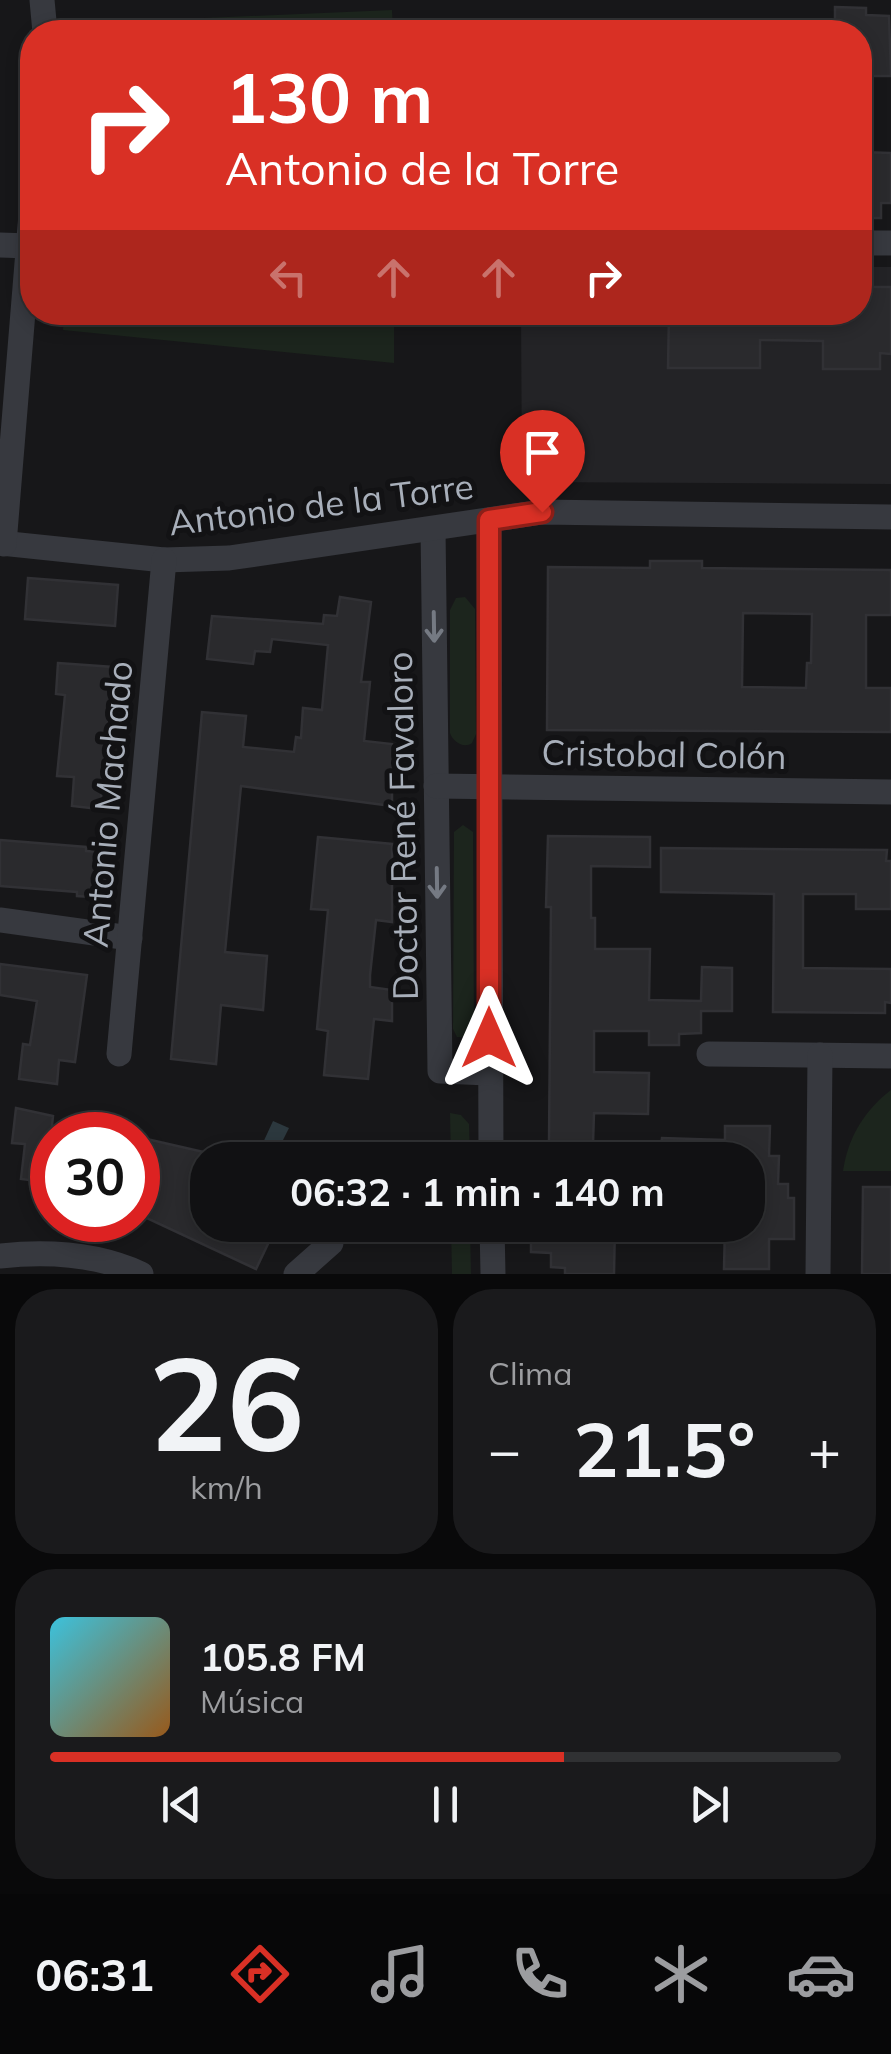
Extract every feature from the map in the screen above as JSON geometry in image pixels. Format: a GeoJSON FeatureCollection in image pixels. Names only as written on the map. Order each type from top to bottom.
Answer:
{"type":"FeatureCollection","features":[{"type":"Feature","properties":{"kind":"street"},"geometry":{"type":"LineString","coordinates":[[2,544],[22,325]]}},
{"type":"Feature","properties":{"kind":"street","name":"Antonio de la Torre"},"geometry":{"type":"LineString","coordinates":[[2,544],[164,560],[229,558],[542,512],[891,517]]}},
{"type":"Feature","properties":{"kind":"street"},"geometry":{"type":"LineString","coordinates":[[489,520],[491,1142]]}},
{"type":"Feature","properties":{"kind":"street","name":"Doctor René Favaloro"},"geometry":{"type":"LineString","coordinates":[[434,530],[440,1071],[489,1073]]}},
{"type":"Feature","properties":{"kind":"street","name":"Antonio Machado"},"geometry":{"type":"LineString","coordinates":[[119,1054],[164,560]]}},
{"type":"Feature","properties":{"kind":"street","name":"Cristobal Colón"},"geometry":{"type":"LineString","coordinates":[[436,786],[891,792]]}},
{"type":"Feature","properties":{"kind":"street"},"geometry":{"type":"LineString","coordinates":[[0,920],[130,938]]}},
{"type":"Feature","properties":{"kind":"street"},"geometry":{"type":"LineString","coordinates":[[709,1054],[891,1056]]}},
{"type":"Feature","properties":{"kind":"street"},"geometry":{"type":"LineString","coordinates":[[818,1274],[820,1055]]}},
{"type":"Feature","properties":{"kind":"street"},"geometry":{"type":"LineString","coordinates":[[492,1242],[493,1274]]}},
{"type":"Feature","properties":{"kind":"street"},"geometry":{"type":"LineString","coordinates":[[296,1274],[331,1243]]}},
{"type":"Feature","properties":{"kind":"street"},"geometry":{"type":"LineString","coordinates":[[0,1256],[56,1254],[92,1259],[141,1274]]}},
{"type":"Feature","properties":{"kind":"shaded area"},"geometry":{"type":"Polygon","coordinates":[[[392,10],[392,20],[160,20],[392,10]]]}},
{"type":"Feature","properties":{"kind":"shaded area"},"geometry":{"type":"Polygon","coordinates":[[[872,267],[891,267],[891,484],[522,482],[521,325],[872,325],[872,267]]]}},
{"type":"Feature","properties":{"kind":"shaded area"},"geometry":{"type":"Polygon","coordinates":[[[63,325],[394,325],[394,363],[63,330],[63,325]]]}},
{"type":"Feature","properties":{"kind":"shaded area"},"geometry":{"type":"Polygon","coordinates":[[[465,597],[475,609],[476,734],[472,743],[462,745],[450,733],[450,610],[456,598],[465,597]]]}},
{"type":"Feature","properties":{"kind":"shaded area"},"geometry":{"type":"Polygon","coordinates":[[[463,825],[473,832],[471,1037],[457,1037],[453,1029],[454,832],[463,825]]]}},
{"type":"Feature","properties":{"kind":"shaded area"},"geometry":{"type":"Polygon","coordinates":[[[891,1090],[891,1171],[843,1171],[859,1126],[891,1090]]]}},
{"type":"Feature","properties":{"kind":"shaded area"},"geometry":{"type":"Polygon","coordinates":[[[450,1113],[461,1115],[469,1124],[470,1142],[451,1142],[450,1113]]]}},
{"type":"Feature","properties":{"kind":"shaded area"},"geometry":{"type":"Polygon","coordinates":[[[273,1121],[289,1128],[282,1142],[263,1142],[273,1121]]]}},
{"type":"Feature","properties":{"kind":"shaded area"},"geometry":{"type":"Polygon","coordinates":[[[451,1242],[470,1242],[471,1274],[452,1274],[451,1242]]]}},
{"type":"Feature","properties":{"kind":"building"},"geometry":{"type":"Polygon","coordinates":[[[835,7],[866,8],[866,15],[889,16],[891,76],[872,76],[872,20],[835,20],[835,7]]]}},
{"type":"Feature","properties":{"kind":"building"},"geometry":{"type":"Polygon","coordinates":[[[872,152],[891,153],[891,203],[881,203],[881,218],[872,218],[872,152]]]}},
{"type":"Feature","properties":{"kind":"building"},"geometry":{"type":"Polygon","coordinates":[[[872,287],[891,287],[891,354],[880,353],[880,369],[823,369],[823,341],[760,340],[760,368],[668,368],[669,325],[872,325],[872,287]]]}},
{"type":"Feature","properties":{"kind":"building"},"geometry":{"type":"Polygon","coordinates":[[[650,561],[702,561],[702,568],[891,570],[891,615],[866,615],[866,688],[891,688],[891,732],[547,730],[548,567],[650,568],[650,561]],[[743,613],[742,687],[806,688],[812,614],[743,613]]]}},
{"type":"Feature","properties":{"kind":"building"},"geometry":{"type":"Polygon","coordinates":[[[28,578],[118,585],[115,626],[25,619],[28,578]]]}},
{"type":"Feature","properties":{"kind":"building"},"geometry":{"type":"Polygon","coordinates":[[[340,597],[371,602],[361,682],[370,682],[364,741],[392,744],[392,806],[241,786],[225,952],[267,956],[263,1010],[221,1005],[216,1064],[171,1059],[202,712],[246,716],[243,747],[294,752],[296,737],[301,738],[303,708],[322,710],[328,645],[272,639],[270,652],[255,651],[253,664],[207,659],[212,616],[323,624],[324,615],[337,616],[340,597]]]}},
{"type":"Feature","properties":{"kind":"building"},"geometry":{"type":"Polygon","coordinates":[[[58,663],[113,667],[100,809],[72,806],[74,777],[57,776],[65,695],[56,694],[58,663]]]}},
{"type":"Feature","properties":{"kind":"building"},"geometry":{"type":"Polygon","coordinates":[[[548,836],[650,837],[650,867],[591,866],[595,949],[650,949],[649,1000],[701,1001],[702,967],[732,968],[732,1011],[701,1011],[701,1033],[679,1034],[679,1045],[649,1045],[649,1031],[594,1031],[594,1072],[649,1073],[648,1114],[594,1113],[593,1142],[549,1142],[551,907],[546,907],[548,836]]]}},
{"type":"Feature","properties":{"kind":"building"},"geometry":{"type":"Polygon","coordinates":[[[318,837],[392,844],[392,922],[376,920],[370,987],[392,990],[392,1021],[374,1019],[368,1079],[324,1075],[328,1031],[317,1029],[328,910],[311,909],[318,837]]]}},
{"type":"Feature","properties":{"kind":"building"},"geometry":{"type":"Polygon","coordinates":[[[0,840],[86,847],[86,851],[100,852],[99,871],[108,872],[106,898],[0,886],[0,840]]]}},
{"type":"Feature","properties":{"kind":"building"},"geometry":{"type":"Polygon","coordinates":[[[661,848],[887,850],[886,861],[891,861],[891,909],[856,909],[856,894],[803,894],[803,968],[891,969],[891,1003],[885,1002],[885,1013],[773,1012],[774,894],[661,892],[661,848]]]}},
{"type":"Feature","properties":{"kind":"building"},"geometry":{"type":"Polygon","coordinates":[[[0,964],[87,975],[75,1062],[59,1060],[57,1084],[19,1079],[23,1044],[30,1045],[37,1001],[0,995],[0,964]]]}},
{"type":"Feature","properties":{"kind":"building"},"geometry":{"type":"Polygon","coordinates":[[[16,1108],[34,1112],[30,1112],[30,1180],[21,1179],[25,1144],[12,1143],[16,1108]]]}},
{"type":"Feature","properties":{"kind":"building"},"geometry":{"type":"Polygon","coordinates":[[[725,1126],[770,1126],[769,1156],[779,1156],[778,1184],[788,1184],[788,1198],[794,1198],[794,1239],[769,1239],[769,1269],[724,1269],[725,1242],[765,1242],[765,1142],[661,1142],[662,1138],[725,1140],[725,1126]]]}},
{"type":"Feature","properties":{"kind":"building"},"geometry":{"type":"Polygon","coordinates":[[[160,1142],[190,1149],[190,1238],[160,1224],[160,1142]]]}},
{"type":"Feature","properties":{"kind":"building"},"geometry":{"type":"Polygon","coordinates":[[[863,1187],[891,1187],[891,1274],[862,1274],[863,1187]]]}},
{"type":"Feature","properties":{"kind":"building"},"geometry":{"type":"Polygon","coordinates":[[[198,1242],[269,1242],[256,1269],[198,1242]]]}},
{"type":"Feature","properties":{"kind":"building"},"geometry":{"type":"Polygon","coordinates":[[[531,1242],[615,1242],[614,1274],[565,1274],[565,1268],[551,1267],[551,1253],[531,1252],[531,1242]]]}},
{"type":"Feature","properties":{"kind":"route"},"geometry":{"type":"LineString","coordinates":[[489,1038],[489,520],[542,512]]}}]}
